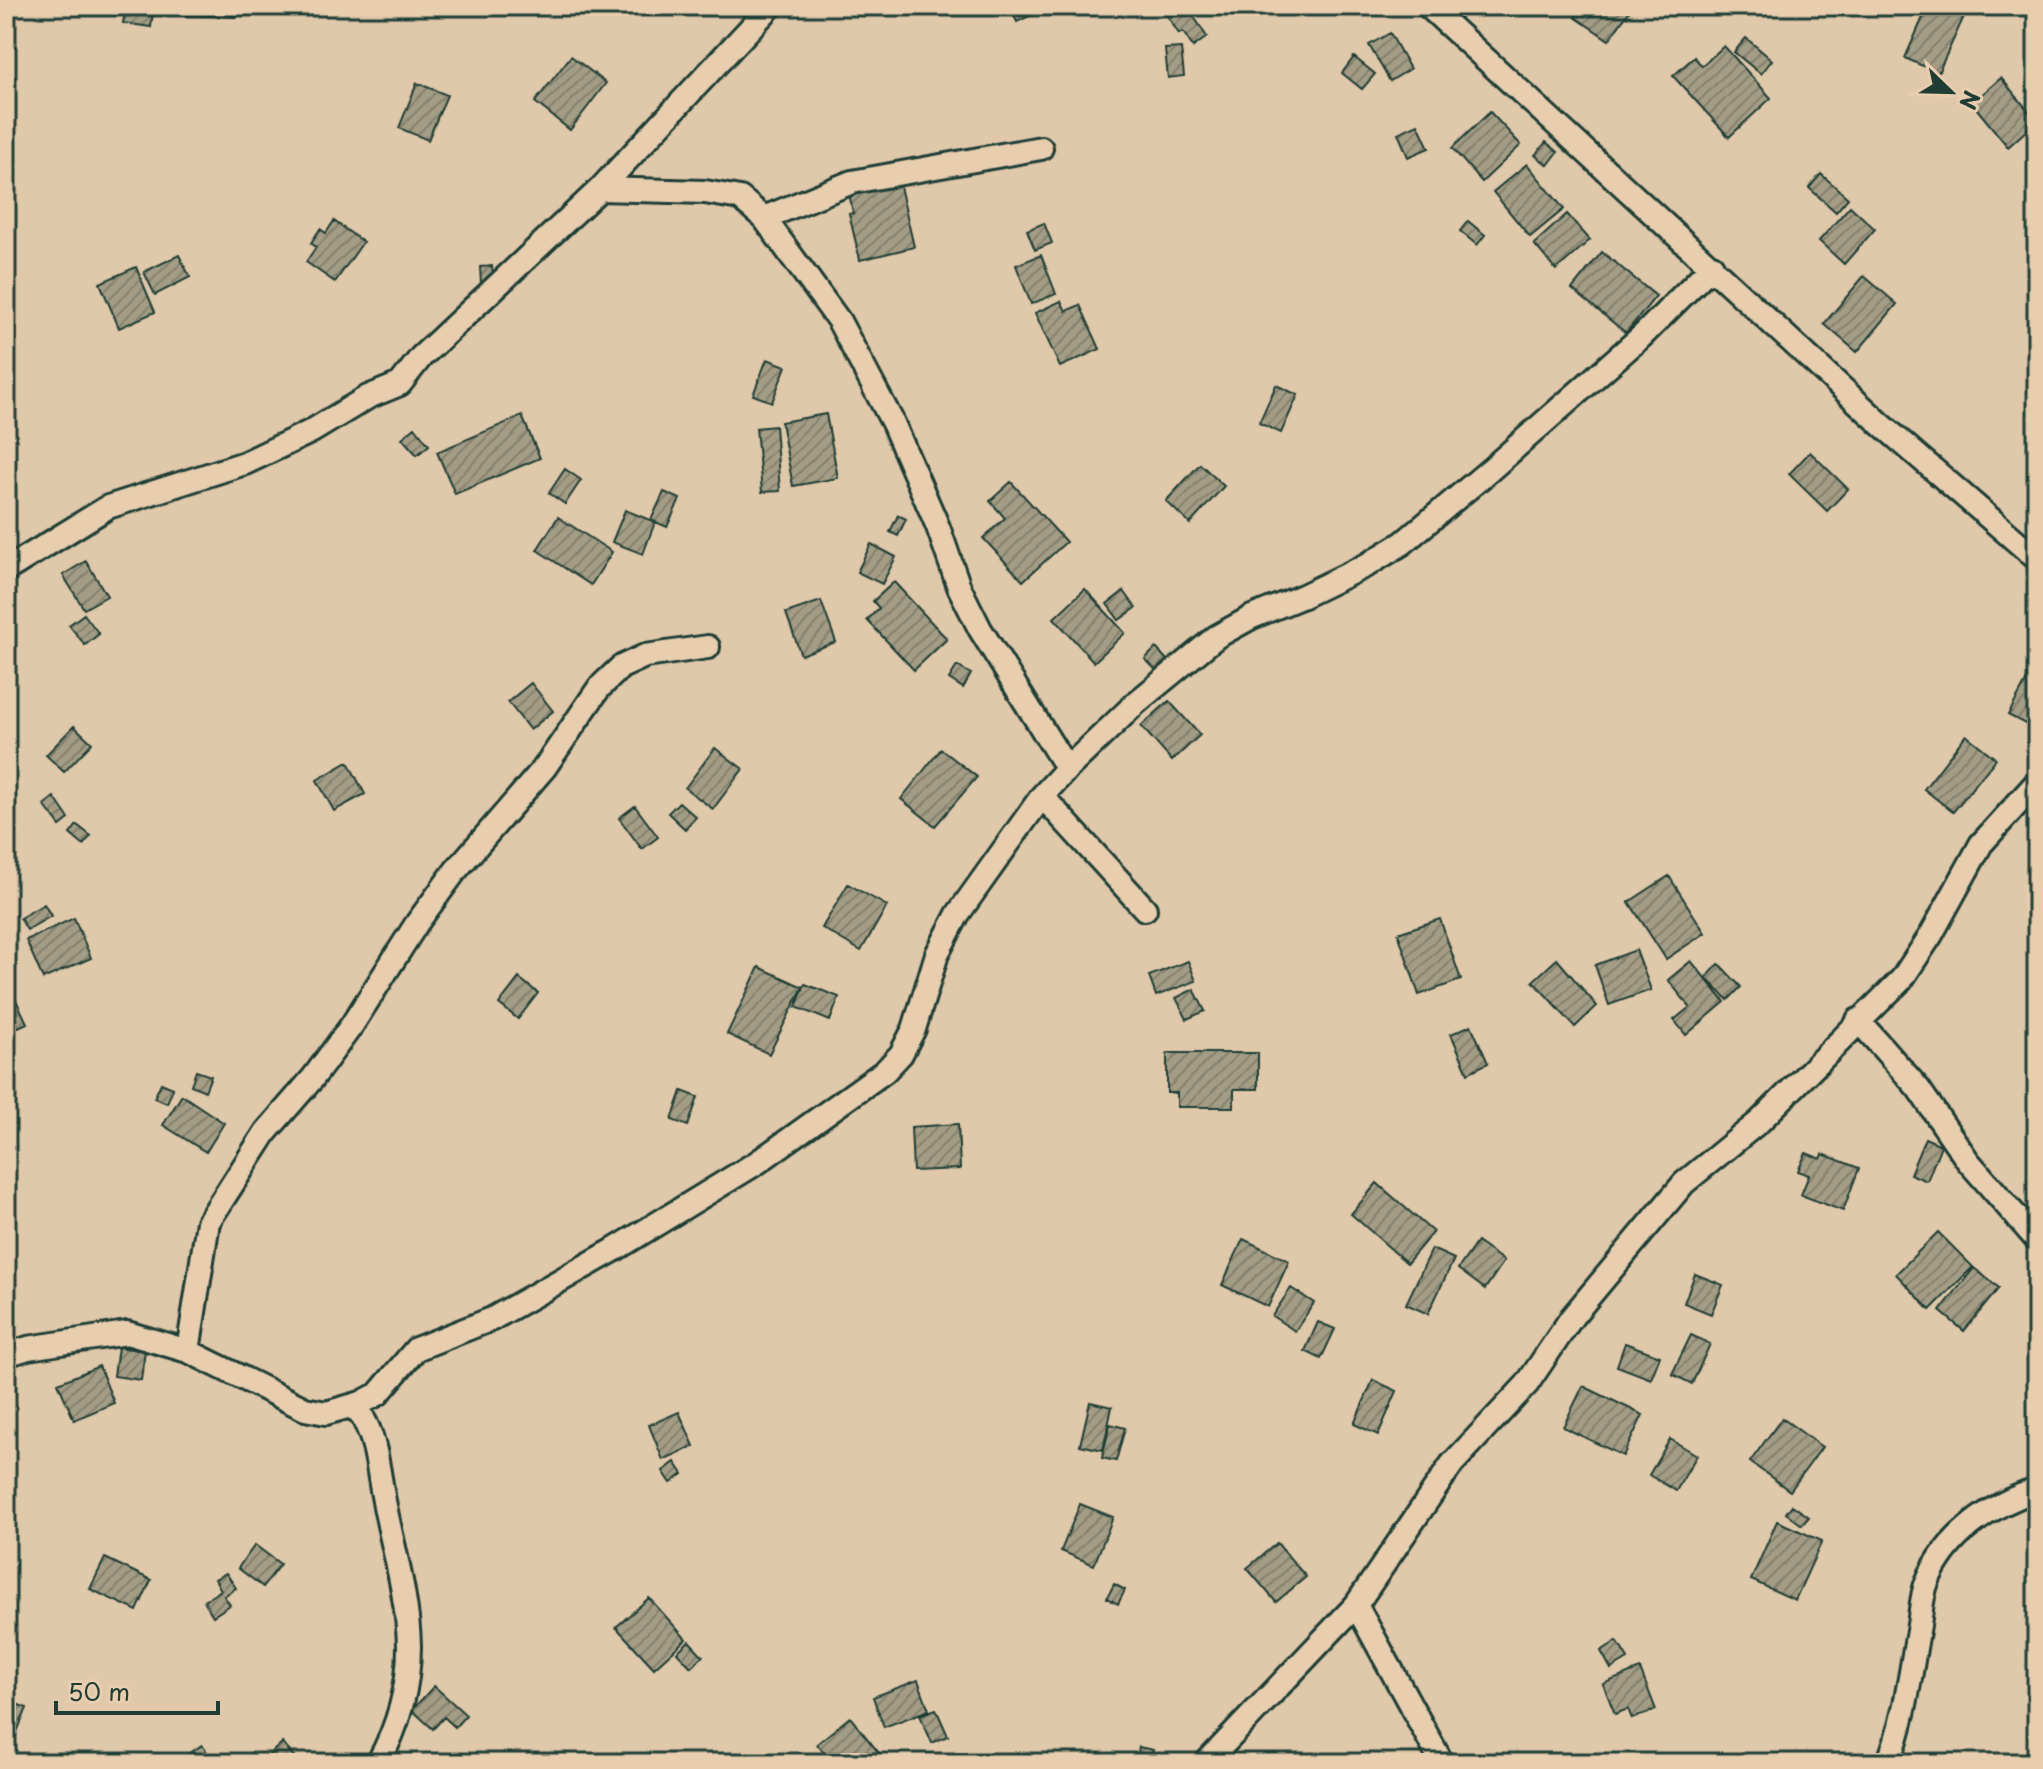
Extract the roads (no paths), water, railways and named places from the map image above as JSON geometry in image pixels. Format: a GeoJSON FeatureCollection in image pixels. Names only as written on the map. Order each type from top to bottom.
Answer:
{"type":"FeatureCollection","features":[{"type":"Feature","properties":{"kind":"street"},"geometry":{"type":"LineString","coordinates":[[6,570],[108,507],[245,463],[312,431],[368,397],[400,384],[433,346],[600,189],[771,6]]}},
{"type":"Feature","properties":{"kind":"street"},"geometry":{"type":"LineString","coordinates":[[1428,6],[1882,425],[2037,559]]}},
{"type":"Feature","properties":{"kind":"street"},"geometry":{"type":"LineString","coordinates":[[764,218],[852,182],[1041,148]]}},
{"type":"Feature","properties":{"kind":"street"},"geometry":{"type":"LineString","coordinates":[[600,189],[705,192],[740,198],[764,218],[839,321],[893,423],[938,527],[959,587],[980,629],[1067,769]]}},
{"type":"Feature","properties":{"kind":"street"},"geometry":{"type":"LineString","coordinates":[[6,1355],[28,1348],[127,1333],[188,1351],[305,1409],[326,1413],[378,1394],[416,1349],[492,1319],[614,1250],[758,1162],[885,1071],[901,1054],[914,1029],[937,954],[958,914],[1042,796],[1067,769],[1161,681],[1216,637],[1252,617],[1367,565],[1403,543],[1642,336],[1712,266]]}},
{"type":"Feature","properties":{"kind":"street"},"geometry":{"type":"LineString","coordinates":[[188,1351],[208,1222],[266,1132],[313,1078],[352,1025],[417,923],[456,870],[545,767],[599,688],[621,667],[645,656],[708,647]]}},
{"type":"Feature","properties":{"kind":"street"},"geometry":{"type":"LineString","coordinates":[[1206,1763],[1356,1605],[1452,1464],[1527,1384],[1572,1317],[1684,1183],[1760,1121],[1902,979],[1931,935],[1981,844],[2037,782]]}},
{"type":"Feature","properties":{"kind":"street"},"geometry":{"type":"LineString","coordinates":[[1042,796],[1145,909]]}},
{"type":"Feature","properties":{"kind":"street"},"geometry":{"type":"LineString","coordinates":[[1858,1020],[1918,1088],[1968,1161],[2037,1240]]}},
{"type":"Feature","properties":{"kind":"street"},"geometry":{"type":"LineString","coordinates":[[350,1406],[357,1410],[367,1425],[403,1598],[409,1645],[406,1688],[394,1735],[378,1763]]}},
{"type":"Feature","properties":{"kind":"street"},"geometry":{"type":"LineString","coordinates":[[1888,1763],[1901,1731],[1926,1583],[1944,1554],[1970,1525],[1993,1507],[2037,1490]]}},
{"type":"Feature","properties":{"kind":"street"},"geometry":{"type":"LineString","coordinates":[[1356,1605],[1442,1763]]}}]}
